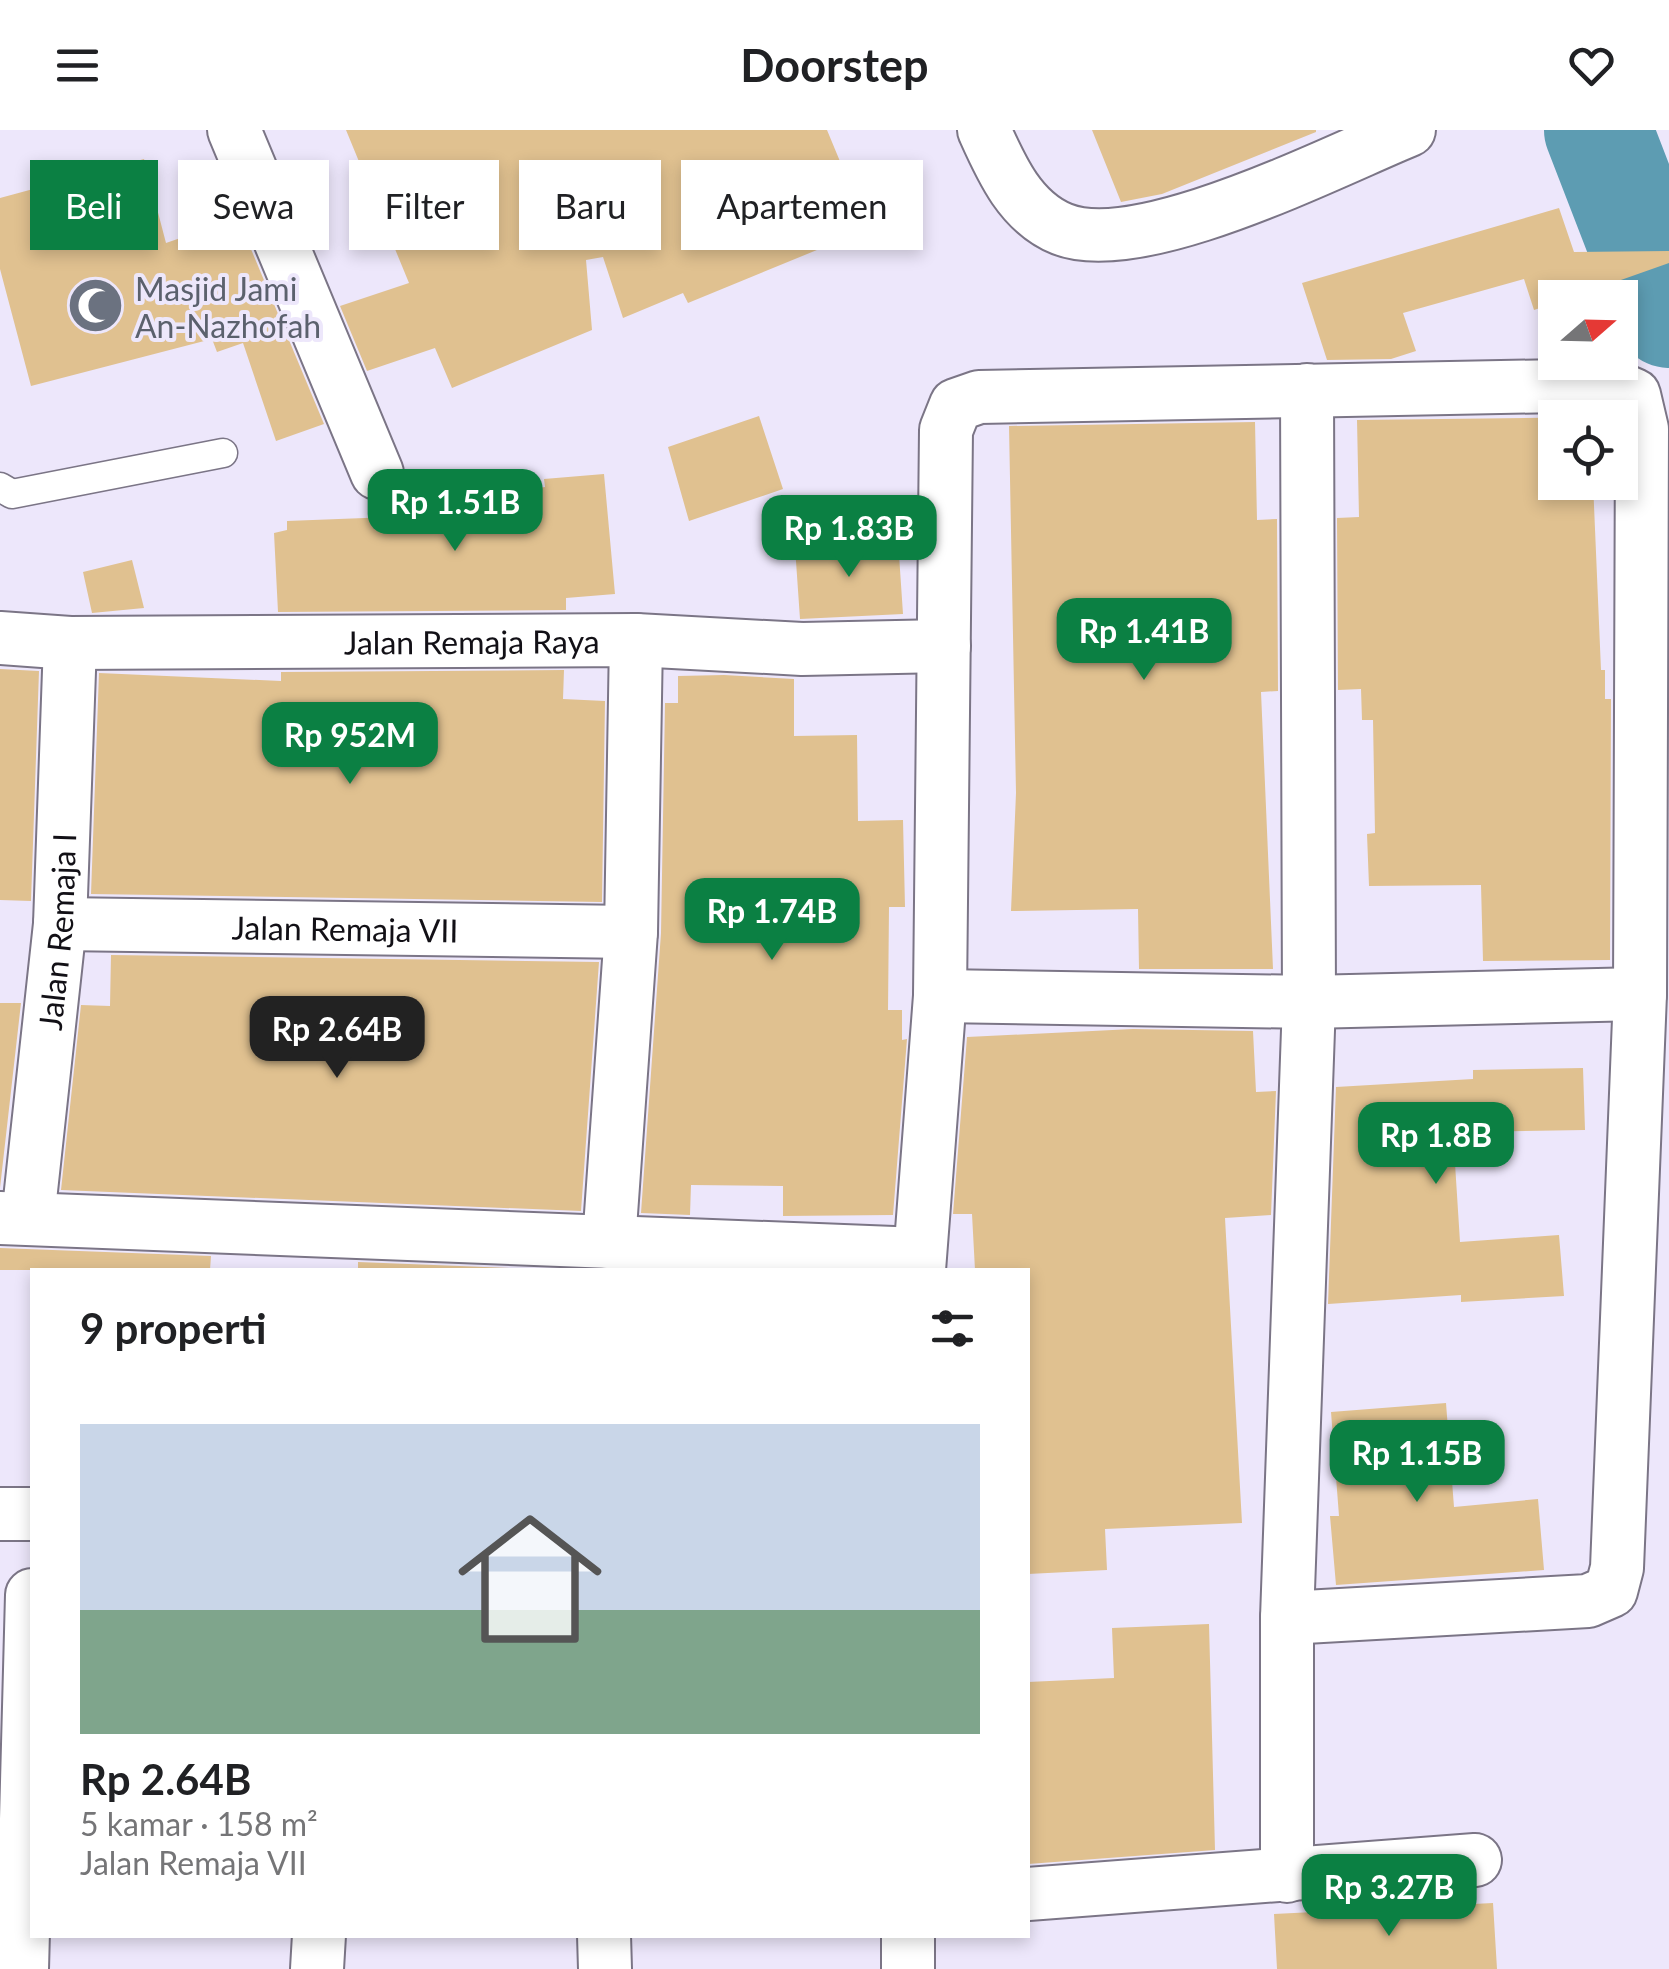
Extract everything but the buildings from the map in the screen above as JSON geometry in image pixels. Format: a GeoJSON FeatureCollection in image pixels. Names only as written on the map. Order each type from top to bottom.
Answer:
{"type":"FeatureCollection","features":[{"type":"Feature","properties":{"kind":"street"},"geometry":{"type":"LineString","coordinates":[[234,130],[377,472]]}},
{"type":"Feature","properties":{"kind":"street"},"geometry":{"type":"LineString","coordinates":[[984,130],[1011,188],[1061,229],[1099,235],[1160,230],[1409,130]]}},
{"type":"Feature","properties":{"kind":"street"},"geometry":{"type":"LineString","coordinates":[[14,1218],[338,1250],[608,1242],[919,1262],[940,996],[946,430],[956,405],[979,397],[1611,385],[1634,395],[1642,429],[1640,994],[1617,1568],[1610,1591],[1588,1602],[1286,1618]]}},
{"type":"Feature","properties":{"kind":"street"},"geometry":{"type":"LineString","coordinates":[[1288,1876],[1286,1618],[1309,1002],[1308,390]]}},
{"type":"Feature","properties":{"kind":"street","name":"Jalan Remaja Raya"},"geometry":{"type":"LineString","coordinates":[[0,638],[70,643],[636,640],[802,649],[944,646]]}},
{"type":"Feature","properties":{"kind":"street"},"geometry":{"type":"LineString","coordinates":[[608,1242],[631,932],[636,640]]}},
{"type":"Feature","properties":{"kind":"street","name":"Jalan Remaja I"},"geometry":{"type":"LineString","coordinates":[[14,1218],[60,924],[70,643]]}},
{"type":"Feature","properties":{"kind":"street","name":"Jalan Remaja VII"},"geometry":{"type":"LineString","coordinates":[[60,924],[631,932]]}},
{"type":"Feature","properties":{"kind":"street"},"geometry":{"type":"LineString","coordinates":[[940,996],[1309,1002],[1640,994]]}},
{"type":"Feature","properties":{"kind":"street"},"geometry":{"type":"LineString","coordinates":[[0,1514],[30,1514]]}},
{"type":"Feature","properties":{"kind":"street"},"geometry":{"type":"LineString","coordinates":[[22,1969],[30,1728]]}},
{"type":"Feature","properties":{"kind":"street"},"geometry":{"type":"LineString","coordinates":[[1030,1894],[1475,1860]]}},
{"type":"Feature","properties":{"kind":"street"},"geometry":{"type":"LineString","coordinates":[[318,1969],[319,1938]]}},
{"type":"Feature","properties":{"kind":"street"},"geometry":{"type":"LineString","coordinates":[[604,1938],[605,1969]]}},
{"type":"Feature","properties":{"kind":"street"},"geometry":{"type":"LineString","coordinates":[[908,1938],[908,1969]]}},
{"type":"Feature","properties":{"kind":"lane"},"geometry":{"type":"LineString","coordinates":[[0,487],[12,494],[223,453]]}},
{"type":"Feature","properties":{"kind":"waterway"},"geometry":{"type":"LineString","coordinates":[[1598,130],[1669,314]]}},
{"type":"Feature","properties":{"kind":"place","name":"Masjid Jami An-Nazhofah"},"geometry":{"type":"Point","coordinates":[96,306]}}]}
